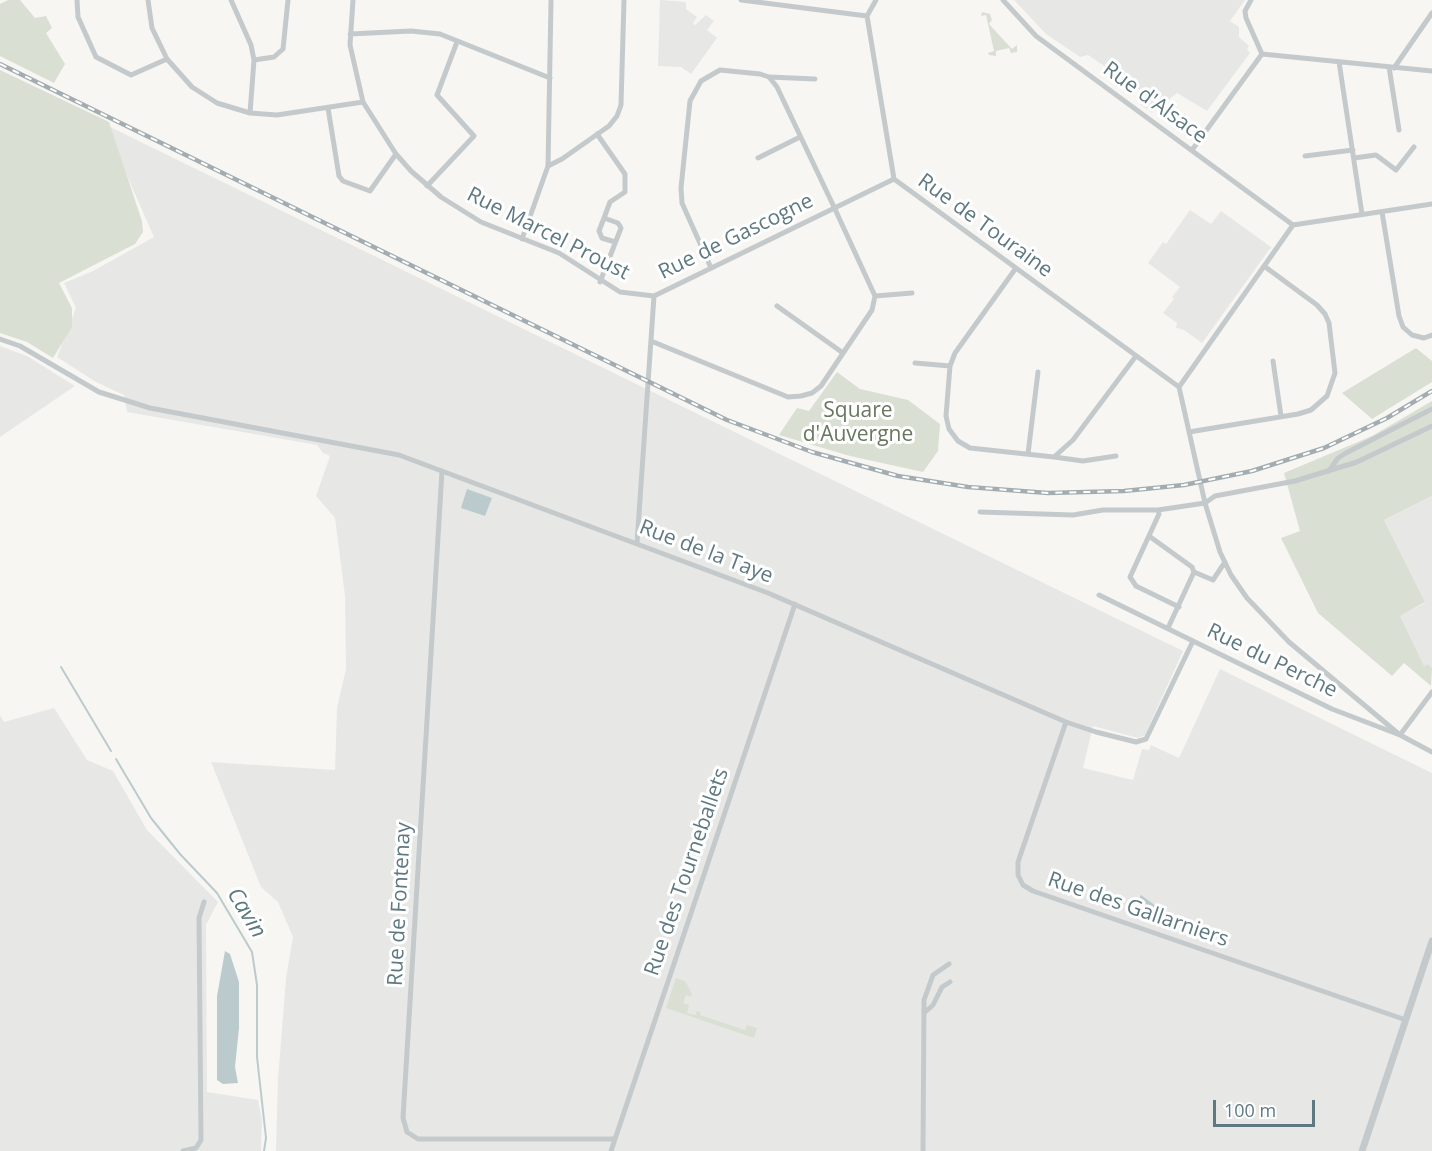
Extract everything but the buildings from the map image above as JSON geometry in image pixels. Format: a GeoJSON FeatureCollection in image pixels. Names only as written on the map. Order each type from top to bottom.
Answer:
{"type":"FeatureCollection","features":[{"type":"Feature","properties":{"kind":"street"},"geometry":{"type":"LineString","coordinates":[[76,0],[78,17],[96,57],[131,75],[167,59]]}},
{"type":"Feature","properties":{"kind":"street"},"geometry":{"type":"LineString","coordinates":[[148,0],[152,28],[167,59],[192,87],[217,103],[250,112],[277,115],[363,102]]}},
{"type":"Feature","properties":{"kind":"street"},"geometry":{"type":"LineString","coordinates":[[231,0],[251,45],[254,60],[250,112]]}},
{"type":"Feature","properties":{"kind":"street"},"geometry":{"type":"LineString","coordinates":[[254,60],[274,57],[283,49],[288,0]]}},
{"type":"Feature","properties":{"kind":"street","name":"Rue Marcel Proust"},"geometry":{"type":"LineString","coordinates":[[353,0],[350,34],[353,64],[363,102],[396,154],[427,186],[462,211],[522,239],[559,253],[600,282],[620,292],[654,296]]}},
{"type":"Feature","properties":{"kind":"street"},"geometry":{"type":"LineString","coordinates":[[522,239],[548,166],[552,0],[546,0]]}},
{"type":"Feature","properties":{"kind":"street"},"geometry":{"type":"LineString","coordinates":[[548,166],[597,134],[617,116],[621,105],[624,0]]}},
{"type":"Feature","properties":{"kind":"street"},"geometry":{"type":"LineString","coordinates":[[741,0],[867,16],[876,0]]}},
{"type":"Feature","properties":{"kind":"street"},"geometry":{"type":"LineString","coordinates":[[810,8],[811,0]]}},
{"type":"Feature","properties":{"kind":"street","name":"Rue d'Alsace"},"geometry":{"type":"LineString","coordinates":[[1003,0],[1036,36],[1293,225]]}},
{"type":"Feature","properties":{"kind":"street"},"geometry":{"type":"LineString","coordinates":[[1251,0],[1245,11],[1246,18],[1262,54]]}},
{"type":"Feature","properties":{"kind":"street"},"geometry":{"type":"LineString","coordinates":[[1399,130],[1391,67],[1432,13]]}},
{"type":"Feature","properties":{"kind":"street","name":"Rue de Touraine"},"geometry":{"type":"LineString","coordinates":[[867,16],[894,179],[1179,387]]}},
{"type":"Feature","properties":{"kind":"street"},"geometry":{"type":"LineString","coordinates":[[350,34],[425,32],[440,34],[550,78]]}},
{"type":"Feature","properties":{"kind":"street"},"geometry":{"type":"LineString","coordinates":[[427,186],[474,135],[437,95],[457,42]]}},
{"type":"Feature","properties":{"kind":"street"},"geometry":{"type":"LineString","coordinates":[[1192,150],[1262,54]]}},
{"type":"Feature","properties":{"kind":"street"},"geometry":{"type":"LineString","coordinates":[[1262,54],[1432,72]]}},
{"type":"Feature","properties":{"kind":"street"},"geometry":{"type":"LineString","coordinates":[[1339,62],[1362,214]]}},
{"type":"Feature","properties":{"kind":"street"},"geometry":{"type":"LineString","coordinates":[[711,268],[682,203],[681,188],[690,101],[701,81],[720,70],[769,77],[815,79]]}},
{"type":"Feature","properties":{"kind":"street"},"geometry":{"type":"LineString","coordinates":[[651,341],[788,397],[812,393],[821,386],[872,310],[875,296],[777,87],[769,77]]}},
{"type":"Feature","properties":{"kind":"street"},"geometry":{"type":"LineString","coordinates":[[328,108],[339,176],[343,181],[370,191],[396,154]]}},
{"type":"Feature","properties":{"kind":"street"},"geometry":{"type":"LineString","coordinates":[[597,134],[625,174],[625,192],[610,202],[599,231],[602,238],[615,242]]}},
{"type":"Feature","properties":{"kind":"street"},"geometry":{"type":"LineString","coordinates":[[758,158],[800,137]]}},
{"type":"Feature","properties":{"kind":"street"},"geometry":{"type":"LineString","coordinates":[[1354,158],[1376,154],[1396,170],[1414,147]]}},
{"type":"Feature","properties":{"kind":"street"},"geometry":{"type":"LineString","coordinates":[[1305,156],[1353,150]]}},
{"type":"Feature","properties":{"kind":"street","name":"Rue de Gascogne"},"geometry":{"type":"LineString","coordinates":[[637,543],[654,296],[894,179]]}},
{"type":"Feature","properties":{"kind":"street"},"geometry":{"type":"LineString","coordinates":[[1432,204],[1293,225],[1179,387],[1205,503],[1225,562],[1247,598],[1269,622],[1400,735],[1432,692]]}},
{"type":"Feature","properties":{"kind":"street"},"geometry":{"type":"LineString","coordinates":[[1382,212],[1399,316],[1403,327],[1412,334],[1424,338],[1432,335]]}},
{"type":"Feature","properties":{"kind":"street"},"geometry":{"type":"LineString","coordinates":[[600,282],[621,228],[618,223],[604,218]]}},
{"type":"Feature","properties":{"kind":"street"},"geometry":{"type":"LineString","coordinates":[[1189,432],[1311,410],[1327,396],[1335,374],[1329,323],[1325,314],[1317,305],[1264,267]]}},
{"type":"Feature","properties":{"kind":"street"},"geometry":{"type":"LineString","coordinates":[[1016,268],[955,353],[950,366],[946,416],[949,429],[958,441],[970,448],[1083,461],[1116,456]]}},
{"type":"Feature","properties":{"kind":"street"},"geometry":{"type":"LineString","coordinates":[[875,296],[912,293]]}},
{"type":"Feature","properties":{"kind":"street"},"geometry":{"type":"LineString","coordinates":[[777,306],[843,353]]}},
{"type":"Feature","properties":{"kind":"street","name":"Rue de la Taye"},"geometry":{"type":"LineString","coordinates":[[0,339],[20,346],[99,392],[150,408],[399,454],[795,604],[1066,722],[1136,742],[1146,739],[1193,640]]}},
{"type":"Feature","properties":{"kind":"street"},"geometry":{"type":"LineString","coordinates":[[1053,457],[1072,440],[1136,356]]}},
{"type":"Feature","properties":{"kind":"street"},"geometry":{"type":"LineString","coordinates":[[1273,361],[1281,416]]}},
{"type":"Feature","properties":{"kind":"street"},"geometry":{"type":"LineString","coordinates":[[915,363],[950,366]]}},
{"type":"Feature","properties":{"kind":"street"},"geometry":{"type":"LineString","coordinates":[[1028,454],[1038,372]]}},
{"type":"Feature","properties":{"kind":"street"},"geometry":{"type":"LineString","coordinates":[[1329,471],[1338,458],[1346,453],[1432,409]]}},
{"type":"Feature","properties":{"kind":"street"},"geometry":{"type":"LineString","coordinates":[[980,512],[1073,515],[1103,510],[1158,510],[1205,503],[1215,496],[1295,481],[1329,471],[1376,453],[1432,426]]}},
{"type":"Feature","properties":{"kind":"street","name":"Rue de Fontenay"},"geometry":{"type":"LineString","coordinates":[[442,471],[403,1118],[407,1132],[418,1139],[613,1139]]}},
{"type":"Feature","properties":{"kind":"street"},"geometry":{"type":"LineString","coordinates":[[1158,510],[1159,514],[1130,577],[1132,582],[1179,607]]}},
{"type":"Feature","properties":{"kind":"street"},"geometry":{"type":"LineString","coordinates":[[1149,536],[1192,567],[1194,572],[1213,580],[1225,562]]}},
{"type":"Feature","properties":{"kind":"street"},"geometry":{"type":"LineString","coordinates":[[1168,628],[1194,572]]}},
{"type":"Feature","properties":{"kind":"street","name":"Rue du Perche"},"geometry":{"type":"LineString","coordinates":[[1099,595],[1332,709],[1400,735],[1432,752]]}},
{"type":"Feature","properties":{"kind":"street","name":"Rue des Tourneballets"},"geometry":{"type":"LineString","coordinates":[[611,1151],[613,1139],[795,604]]}},
{"type":"Feature","properties":{"kind":"street","name":"Rue des Gallarniers"},"geometry":{"type":"LineString","coordinates":[[1066,722],[1018,862],[1018,875],[1023,885],[1054,898],[1406,1020]]}},
{"type":"Feature","properties":{"kind":"street"},"geometry":{"type":"LineString","coordinates":[[183,1151],[197,1150],[201,1140],[199,918],[204,902]]}},
{"type":"Feature","properties":{"kind":"street"},"geometry":{"type":"LineString","coordinates":[[1362,1151],[1432,941]]}},
{"type":"Feature","properties":{"kind":"street"},"geometry":{"type":"LineString","coordinates":[[923,1151],[924,1014],[927,986],[933,975],[949,964]]}},
{"type":"Feature","properties":{"kind":"street"},"geometry":{"type":"LineString","coordinates":[[924,1014],[933,1005],[942,987],[950,982]]}},
{"type":"Feature","properties":{"kind":"shaded area"},"geometry":{"type":"Polygon","coordinates":[[[660,0],[686,2],[686,9],[697,17],[693,23],[695,25],[706,15],[714,21],[707,30],[717,38],[691,74],[681,67],[658,66],[660,0]]]}},
{"type":"Feature","properties":{"kind":"shaded area"},"geometry":{"type":"Polygon","coordinates":[[[1014,0],[1245,0],[1230,21],[1239,27],[1239,37],[1249,46],[1247,49],[1250,53],[1207,111],[1177,93],[1152,113],[1140,104],[1146,94],[1088,55],[1080,57],[1046,34],[1014,0]]]}},
{"type":"Feature","properties":{"kind":"shaded area"},"geometry":{"type":"Polygon","coordinates":[[[104,124],[1183,651],[1145,735],[1138,738],[1093,726],[1083,768],[1133,780],[1142,749],[1149,750],[1151,745],[1179,758],[1220,669],[1432,773],[1432,1151],[276,1151],[278,1079],[286,978],[293,937],[278,902],[261,887],[211,762],[335,770],[337,708],[346,669],[345,596],[335,518],[316,496],[330,456],[323,453],[317,445],[127,412],[124,395],[96,382],[57,357],[76,308],[64,283],[93,271],[154,237],[104,124]]]}},
{"type":"Feature","properties":{"kind":"shaded area"},"geometry":{"type":"Polygon","coordinates":[[[1190,210],[1211,224],[1221,211],[1271,247],[1202,343],[1184,330],[1176,328],[1177,323],[1163,313],[1180,287],[1148,263],[1163,242],[1166,244],[1190,210]]]}},
{"type":"Feature","properties":{"kind":"shaded area"},"geometry":{"type":"Polygon","coordinates":[[[0,346],[27,356],[75,386],[0,437],[0,346]]]}},
{"type":"Feature","properties":{"kind":"shaded area"},"geometry":{"type":"Polygon","coordinates":[[[467,489],[492,498],[485,516],[461,508],[467,489]]]}},
{"type":"Feature","properties":{"kind":"shaded area"},"geometry":{"type":"Polygon","coordinates":[[[1432,496],[1432,668],[1428,664],[1424,666],[1399,616],[1425,603],[1384,520],[1432,496]]]}},
{"type":"Feature","properties":{"kind":"shaded area"},"geometry":{"type":"Polygon","coordinates":[[[54,708],[87,760],[113,771],[147,830],[218,902],[206,925],[207,1092],[258,1100],[262,1120],[261,1151],[0,1151],[0,715],[4,722],[54,708]]]}},
{"type":"Feature","properties":{"kind":"shaded area"},"geometry":{"type":"Polygon","coordinates":[[[1141,895],[1175,920],[1170,928],[1130,914],[1141,895]]]}},
{"type":"Feature","properties":{"kind":"shaded area"},"geometry":{"type":"Polygon","coordinates":[[[225,951],[230,954],[239,982],[239,1028],[235,1067],[238,1083],[223,1084],[217,1080],[217,996],[225,951]]]}},
{"type":"Feature","properties":{"kind":"green space"},"geometry":{"type":"Polygon","coordinates":[[[8,0],[20,0],[35,18],[46,16],[52,28],[46,33],[65,64],[54,83],[0,56],[0,4],[8,0]]]}},
{"type":"Feature","properties":{"kind":"green space"},"geometry":{"type":"Polygon","coordinates":[[[982,12],[990,14],[992,20],[989,24],[1012,49],[1017,45],[1017,52],[1011,53],[1009,48],[996,51],[996,56],[989,55],[988,53],[994,51],[986,15],[981,16],[982,12]]]}},
{"type":"Feature","properties":{"kind":"green space"},"geometry":{"type":"Polygon","coordinates":[[[0,70],[109,122],[142,221],[143,232],[135,244],[59,283],[72,308],[72,327],[53,358],[27,342],[0,333],[0,70]]]}},
{"type":"Feature","properties":{"kind":"green space"},"geometry":{"type":"Polygon","coordinates":[[[1416,348],[1432,361],[1432,382],[1372,419],[1342,393],[1416,348]]]}},
{"type":"Feature","properties":{"kind":"green space","name":"Square d'Auvergne"},"geometry":{"type":"Polygon","coordinates":[[[837,372],[860,389],[908,400],[940,424],[938,451],[923,472],[850,456],[779,435],[797,408],[809,411],[837,372]]]}},
{"type":"Feature","properties":{"kind":"green space"},"geometry":{"type":"Polygon","coordinates":[[[1432,401],[1432,496],[1384,520],[1425,602],[1400,616],[1424,666],[1428,664],[1432,668],[1431,686],[1404,663],[1392,676],[1318,613],[1281,538],[1300,531],[1284,473],[1372,436],[1432,401]]]}},
{"type":"Feature","properties":{"kind":"green space"},"geometry":{"type":"Polygon","coordinates":[[[676,978],[685,981],[692,994],[691,997],[686,995],[683,1003],[689,1005],[687,1013],[695,1015],[697,1011],[700,1015],[745,1030],[747,1025],[757,1028],[754,1038],[666,1008],[676,978]]]}},
{"type":"Feature","properties":{"kind":"waterway","name":"Cavin"},"geometry":{"type":"LineString","coordinates":[[61,667],[111,751]]}},
{"type":"Feature","properties":{"kind":"waterway","name":"Cavin"},"geometry":{"type":"LineString","coordinates":[[116,759],[151,818],[180,854],[217,893],[252,952],[257,985],[257,1057],[266,1138],[264,1151]]}},
{"type":"Feature","properties":{"kind":"railway"},"geometry":{"type":"LineString","coordinates":[[0,64],[727,420],[812,452],[898,476],[968,487],[1048,493],[1124,491],[1184,485],[1252,471],[1324,448],[1387,418],[1432,391]]}}]}
